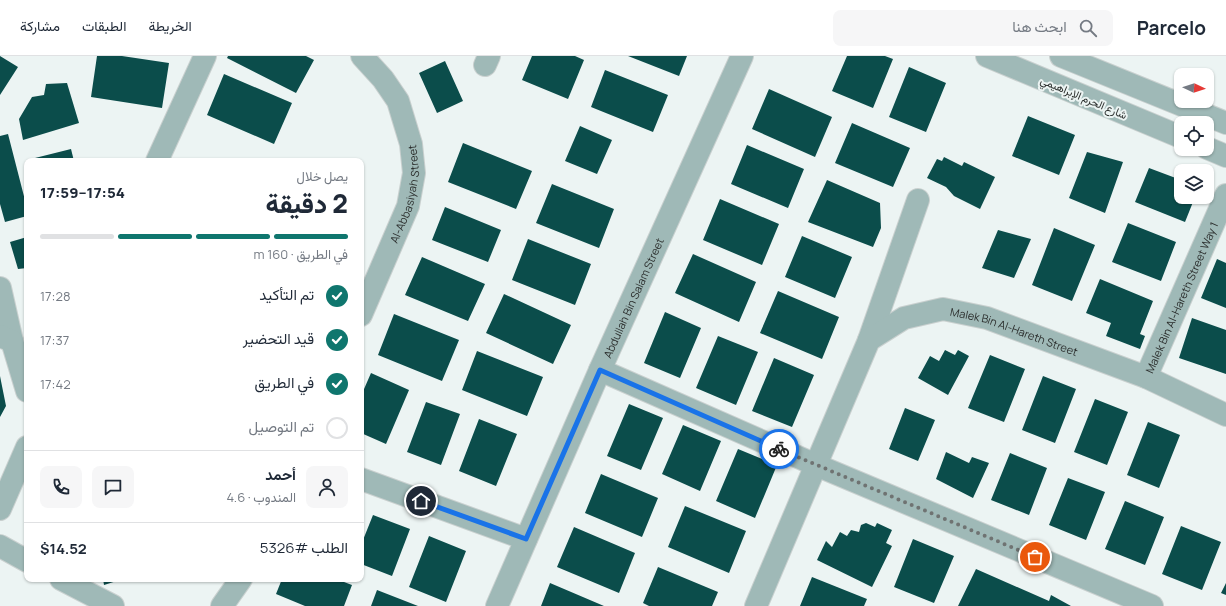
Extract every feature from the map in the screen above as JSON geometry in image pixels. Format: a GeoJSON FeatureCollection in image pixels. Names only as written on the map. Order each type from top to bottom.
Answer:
{"type":"FeatureCollection","features":[{"type":"Feature","properties":{"kind":"street"},"geometry":{"type":"LineString","coordinates":[[158,158],[205,56]]}},
{"type":"Feature","properties":{"kind":"street","name":"Al-Abbasiyah Street"},"geometry":{"type":"LineString","coordinates":[[362,56],[383,79],[398,101],[411,144],[414,173],[408,206],[364,308]]}},
{"type":"Feature","properties":{"kind":"street","name":"Abdullah Bin Salam Street"},"geometry":{"type":"LineString","coordinates":[[497,606],[600,370],[742,56]]}},
{"type":"Feature","properties":{"kind":"street","name":"شارع الحرم الإبراهيمي"},"geometry":{"type":"LineString","coordinates":[[987,56],[1174,134]]}},
{"type":"Feature","properties":{"kind":"street"},"geometry":{"type":"LineString","coordinates":[[1061,56],[1226,123]]}},
{"type":"Feature","properties":{"kind":"street"},"geometry":{"type":"LineString","coordinates":[[1214,151],[1226,156]]}},
{"type":"Feature","properties":{"kind":"street","name":"Malek Bin Al-Hareth Street Way 1"},"geometry":{"type":"LineString","coordinates":[[1146,377],[1226,195]]}},
{"type":"Feature","properties":{"kind":"street"},"geometry":{"type":"LineString","coordinates":[[756,606],[869,340],[918,200]]}},
{"type":"Feature","properties":{"kind":"street"},"geometry":{"type":"LineString","coordinates":[[0,288],[6,338],[24,383]]}},
{"type":"Feature","properties":{"kind":"street","name":"Malek Bin Al-Hareth Street"},"geometry":{"type":"LineString","coordinates":[[869,340],[904,318],[943,309],[987,318],[1146,377],[1226,415]]}},
{"type":"Feature","properties":{"kind":"street"},"geometry":{"type":"LineString","coordinates":[[600,370],[816,465],[1152,606]]}},
{"type":"Feature","properties":{"kind":"street"},"geometry":{"type":"LineString","coordinates":[[0,509],[24,454]]}},
{"type":"Feature","properties":{"kind":"street"},"geometry":{"type":"LineString","coordinates":[[364,480],[526,539]]}},
{"type":"Feature","properties":{"kind":"street"},"geometry":{"type":"LineString","coordinates":[[0,546],[24,559]]}},
{"type":"Feature","properties":{"kind":"street"},"geometry":{"type":"LineString","coordinates":[[222,606],[239,582]]}},
{"type":"Feature","properties":{"kind":"street"},"geometry":{"type":"LineString","coordinates":[[79,584],[113,606]]}},
{"type":"Feature","properties":{"kind":"building"},"geometry":{"type":"Polygon","coordinates":[[[0,56],[18,67],[0,95],[0,56]]]}},
{"type":"Feature","properties":{"kind":"building"},"geometry":{"type":"Polygon","coordinates":[[[97,56],[122,56],[169,63],[162,108],[91,97],[97,56]]]}},
{"type":"Feature","properties":{"kind":"building"},"geometry":{"type":"Polygon","coordinates":[[[228,56],[306,56],[314,60],[296,93],[227,58],[228,56]]]}},
{"type":"Feature","properties":{"kind":"building"},"geometry":{"type":"Polygon","coordinates":[[[532,56],[575,56],[584,60],[568,99],[522,80],[532,56]]]}},
{"type":"Feature","properties":{"kind":"building"},"geometry":{"type":"Polygon","coordinates":[[[628,56],[687,56],[679,76],[628,56]]]}},
{"type":"Feature","properties":{"kind":"building"},"geometry":{"type":"Polygon","coordinates":[[[847,56],[885,56],[893,59],[873,108],[832,91],[847,56]]]}},
{"type":"Feature","properties":{"kind":"building"},"geometry":{"type":"Polygon","coordinates":[[[445,61],[463,101],[437,113],[419,73],[445,61]]]}},
{"type":"Feature","properties":{"kind":"building"},"geometry":{"type":"Polygon","coordinates":[[[909,67],[946,83],[926,132],[889,117],[909,67]]]}},
{"type":"Feature","properties":{"kind":"building"},"geometry":{"type":"Polygon","coordinates":[[[605,70],[668,95],[653,132],[591,107],[605,70]]]}},
{"type":"Feature","properties":{"kind":"building"},"geometry":{"type":"Polygon","coordinates":[[[224,74],[292,103],[274,144],[207,115],[224,74]]]}},
{"type":"Feature","properties":{"kind":"building"},"geometry":{"type":"Polygon","coordinates":[[[67,83],[79,123],[23,140],[19,119],[32,97],[44,95],[46,84],[67,83]]]}},
{"type":"Feature","properties":{"kind":"building"},"geometry":{"type":"Polygon","coordinates":[[[769,89],[832,117],[815,157],[752,129],[769,89]]]}},
{"type":"Feature","properties":{"kind":"building"},"geometry":{"type":"Polygon","coordinates":[[[1028,116],[1075,135],[1059,175],[1012,156],[1028,116]]]}},
{"type":"Feature","properties":{"kind":"building"},"geometry":{"type":"Polygon","coordinates":[[[852,123],[910,148],[893,187],[835,163],[852,123]]]}},
{"type":"Feature","properties":{"kind":"building"},"geometry":{"type":"Polygon","coordinates":[[[580,126],[612,140],[597,174],[565,161],[580,126]]]}},
{"type":"Feature","properties":{"kind":"building"},"geometry":{"type":"Polygon","coordinates":[[[8,134],[24,196],[24,217],[5,222],[0,204],[0,136],[8,134]]]}},
{"type":"Feature","properties":{"kind":"building"},"geometry":{"type":"Polygon","coordinates":[[[463,143],[532,171],[516,209],[448,182],[463,143]]]}},
{"type":"Feature","properties":{"kind":"building"},"geometry":{"type":"Polygon","coordinates":[[[747,145],[804,169],[788,208],[731,184],[747,145]]]}},
{"type":"Feature","properties":{"kind":"building"},"geometry":{"type":"Polygon","coordinates":[[[71,149],[73,158],[35,158],[71,149]]]}},
{"type":"Feature","properties":{"kind":"building"},"geometry":{"type":"Polygon","coordinates":[[[1087,152],[1123,162],[1105,213],[1069,198],[1087,152]]]}},
{"type":"Feature","properties":{"kind":"building"},"geometry":{"type":"Polygon","coordinates":[[[944,157],[962,166],[964,162],[995,177],[980,209],[954,196],[946,187],[927,178],[937,159],[942,161],[944,157]]]}},
{"type":"Feature","properties":{"kind":"building"},"geometry":{"type":"Polygon","coordinates":[[[1149,168],[1174,177],[1174,204],[1192,204],[1185,222],[1135,202],[1149,168]]]}},
{"type":"Feature","properties":{"kind":"building"},"geometry":{"type":"Polygon","coordinates":[[[827,180],[880,203],[881,228],[873,247],[808,222],[827,180]]]}},
{"type":"Feature","properties":{"kind":"building"},"geometry":{"type":"Polygon","coordinates":[[[552,184],[614,209],[599,248],[536,223],[552,184]]]}},
{"type":"Feature","properties":{"kind":"building"},"geometry":{"type":"Polygon","coordinates":[[[720,199],[779,224],[762,265],[703,240],[720,199]]]}},
{"type":"Feature","properties":{"kind":"building"},"geometry":{"type":"Polygon","coordinates":[[[445,207],[501,230],[488,262],[432,240],[445,207]]]}},
{"type":"Feature","properties":{"kind":"building"},"geometry":{"type":"Polygon","coordinates":[[[1128,223],[1176,242],[1161,281],[1112,262],[1128,223]]]}},
{"type":"Feature","properties":{"kind":"building"},"geometry":{"type":"Polygon","coordinates":[[[1054,228],[1095,245],[1072,301],[1032,285],[1054,228]]]}},
{"type":"Feature","properties":{"kind":"building"},"geometry":{"type":"Polygon","coordinates":[[[998,230],[1031,239],[1014,278],[982,268],[998,230]]]}},
{"type":"Feature","properties":{"kind":"building"},"geometry":{"type":"Polygon","coordinates":[[[802,236],[852,257],[835,298],[785,277],[802,236]]]}},
{"type":"Feature","properties":{"kind":"building"},"geometry":{"type":"Polygon","coordinates":[[[24,238],[24,268],[18,269],[10,242],[24,238]]]}},
{"type":"Feature","properties":{"kind":"building"},"geometry":{"type":"Polygon","coordinates":[[[528,239],[591,264],[575,305],[512,280],[528,239]]]}},
{"type":"Feature","properties":{"kind":"building"},"geometry":{"type":"Polygon","coordinates":[[[693,254],[756,282],[739,322],[675,293],[693,254]]]}},
{"type":"Feature","properties":{"kind":"building"},"geometry":{"type":"Polygon","coordinates":[[[422,257],[485,284],[468,321],[405,295],[422,257]]]}},
{"type":"Feature","properties":{"kind":"building"},"geometry":{"type":"Polygon","coordinates":[[[1217,259],[1226,263],[1226,308],[1201,298],[1217,259]]]}},
{"type":"Feature","properties":{"kind":"building"},"geometry":{"type":"Polygon","coordinates":[[[1100,279],[1153,301],[1140,334],[1145,336],[1140,349],[1106,336],[1111,323],[1086,313],[1100,279]]]}},
{"type":"Feature","properties":{"kind":"building"},"geometry":{"type":"Polygon","coordinates":[[[778,291],[839,317],[822,359],[760,333],[778,291]]]}},
{"type":"Feature","properties":{"kind":"building"},"geometry":{"type":"Polygon","coordinates":[[[504,294],[571,325],[553,364],[486,333],[504,294]]]}},
{"type":"Feature","properties":{"kind":"building"},"geometry":{"type":"Polygon","coordinates":[[[665,312],[701,328],[680,378],[644,363],[665,312]]]}},
{"type":"Feature","properties":{"kind":"building"},"geometry":{"type":"Polygon","coordinates":[[[394,314],[459,340],[442,381],[378,355],[394,314]]]}},
{"type":"Feature","properties":{"kind":"building"},"geometry":{"type":"Polygon","coordinates":[[[1192,318],[1226,330],[1226,374],[1179,358],[1192,318]]]}},
{"type":"Feature","properties":{"kind":"building"},"geometry":{"type":"Polygon","coordinates":[[[718,336],[758,352],[736,405],[696,388],[718,336]]]}},
{"type":"Feature","properties":{"kind":"building"},"geometry":{"type":"Polygon","coordinates":[[[945,350],[955,355],[958,350],[969,356],[948,395],[918,378],[930,356],[939,361],[945,350]]]}},
{"type":"Feature","properties":{"kind":"building"},"geometry":{"type":"Polygon","coordinates":[[[477,351],[543,377],[527,416],[462,390],[477,351]]]}},
{"type":"Feature","properties":{"kind":"building"},"geometry":{"type":"Polygon","coordinates":[[[990,355],[1025,369],[1004,422],[968,408],[990,355]]]}},
{"type":"Feature","properties":{"kind":"building"},"geometry":{"type":"Polygon","coordinates":[[[774,358],[814,375],[792,427],[752,411],[774,358]]]}},
{"type":"Feature","properties":{"kind":"building"},"geometry":{"type":"Polygon","coordinates":[[[371,373],[409,390],[386,444],[364,434],[364,389],[371,373]]]}},
{"type":"Feature","properties":{"kind":"building"},"geometry":{"type":"Polygon","coordinates":[[[0,376],[6,406],[0,417],[0,376]]]}},
{"type":"Feature","properties":{"kind":"building"},"geometry":{"type":"Polygon","coordinates":[[[1043,376],[1076,389],[1055,443],[1022,430],[1043,376]]]}},
{"type":"Feature","properties":{"kind":"building"},"geometry":{"type":"Polygon","coordinates":[[[1095,399],[1128,412],[1107,465],[1074,452],[1095,399]]]}},
{"type":"Feature","properties":{"kind":"building"},"geometry":{"type":"Polygon","coordinates":[[[426,402],[460,414],[441,465],[407,452],[426,402]]]}},
{"type":"Feature","properties":{"kind":"building"},"geometry":{"type":"Polygon","coordinates":[[[629,404],[663,418],[641,470],[607,456],[629,404]]]}},
{"type":"Feature","properties":{"kind":"building"},"geometry":{"type":"Polygon","coordinates":[[[905,408],[935,420],[918,461],[889,449],[905,408]]]}},
{"type":"Feature","properties":{"kind":"building"},"geometry":{"type":"Polygon","coordinates":[[[479,419],[517,434],[496,486],[459,471],[479,419]]]}},
{"type":"Feature","properties":{"kind":"building"},"geometry":{"type":"Polygon","coordinates":[[[1148,422],[1180,435],[1159,488],[1127,475],[1148,422]]]}},
{"type":"Feature","properties":{"kind":"building"},"geometry":{"type":"Polygon","coordinates":[[[683,425],[721,441],[700,491],[662,474],[683,425]]]}},
{"type":"Feature","properties":{"kind":"building"},"geometry":{"type":"Polygon","coordinates":[[[738,449],[777,465],[755,518],[716,501],[738,449]]]}},
{"type":"Feature","properties":{"kind":"building"},"geometry":{"type":"Polygon","coordinates":[[[946,452],[969,463],[972,457],[989,463],[973,498],[936,479],[946,452]]]}},
{"type":"Feature","properties":{"kind":"building"},"geometry":{"type":"Polygon","coordinates":[[[1010,453],[1047,468],[1029,515],[991,500],[1010,453]]]}},
{"type":"Feature","properties":{"kind":"building"},"geometry":{"type":"Polygon","coordinates":[[[601,474],[658,498],[642,537],[585,513],[601,474]]]}},
{"type":"Feature","properties":{"kind":"building"},"geometry":{"type":"Polygon","coordinates":[[[1068,478],[1105,492],[1086,540],[1049,525],[1068,478]]]}},
{"type":"Feature","properties":{"kind":"building"},"geometry":{"type":"Polygon","coordinates":[[[1125,501],[1164,517],[1145,565],[1105,549],[1125,501]]]}},
{"type":"Feature","properties":{"kind":"building"},"geometry":{"type":"Polygon","coordinates":[[[685,506],[746,531],[729,573],[668,547],[685,506]]]}},
{"type":"Feature","properties":{"kind":"building"},"geometry":{"type":"Polygon","coordinates":[[[373,515],[410,529],[392,576],[364,565],[364,538],[373,515]]]}},
{"type":"Feature","properties":{"kind":"building"},"geometry":{"type":"Polygon","coordinates":[[[866,523],[875,527],[877,523],[892,530],[886,543],[892,546],[872,587],[817,560],[826,541],[832,547],[840,532],[847,536],[851,530],[859,532],[861,525],[866,523]]]}},
{"type":"Feature","properties":{"kind":"building"},"geometry":{"type":"Polygon","coordinates":[[[1181,526],[1221,542],[1202,590],[1162,574],[1181,526]]]}},
{"type":"Feature","properties":{"kind":"building"},"geometry":{"type":"Polygon","coordinates":[[[574,527],[635,553],[619,593],[557,567],[574,527]]]}},
{"type":"Feature","properties":{"kind":"building"},"geometry":{"type":"Polygon","coordinates":[[[429,536],[466,551],[446,602],[409,587],[429,536]]]}},
{"type":"Feature","properties":{"kind":"building"},"geometry":{"type":"Polygon","coordinates":[[[913,539],[954,556],[934,603],[894,587],[913,539]]]}},
{"type":"Feature","properties":{"kind":"building"},"geometry":{"type":"Polygon","coordinates":[[[658,567],[718,592],[712,606],[649,606],[643,603],[658,567]]]}},
{"type":"Feature","properties":{"kind":"building"},"geometry":{"type":"Polygon","coordinates":[[[976,569],[1049,601],[1051,595],[1071,606],[958,606],[976,569]]]}},
{"type":"Feature","properties":{"kind":"building"},"geometry":{"type":"Polygon","coordinates":[[[812,577],[867,599],[864,606],[800,606],[812,577]]]}},
{"type":"Feature","properties":{"kind":"building"},"geometry":{"type":"Polygon","coordinates":[[[104,582],[114,582],[104,585],[104,582]]]}},
{"type":"Feature","properties":{"kind":"building"},"geometry":{"type":"Polygon","coordinates":[[[281,582],[344,582],[352,585],[344,606],[305,606],[276,594],[281,582]]]}},
{"type":"Feature","properties":{"kind":"building"},"geometry":{"type":"Polygon","coordinates":[[[550,583],[604,606],[541,606],[550,583]]]}},
{"type":"Feature","properties":{"kind":"building"},"geometry":{"type":"Polygon","coordinates":[[[1226,583],[1226,595],[1221,593],[1226,583]]]}},
{"type":"Feature","properties":{"kind":"building"},"geometry":{"type":"Polygon","coordinates":[[[377,590],[418,606],[371,606],[377,590]]]}},
{"type":"Feature","properties":{"kind":"way so far"},"geometry":{"type":"LineString","coordinates":[[779,449],[1035,557]]}},
{"type":"Feature","properties":{"kind":"route"},"geometry":{"type":"LineString","coordinates":[[421,501],[526,539],[600,370],[779,449]]}}]}
